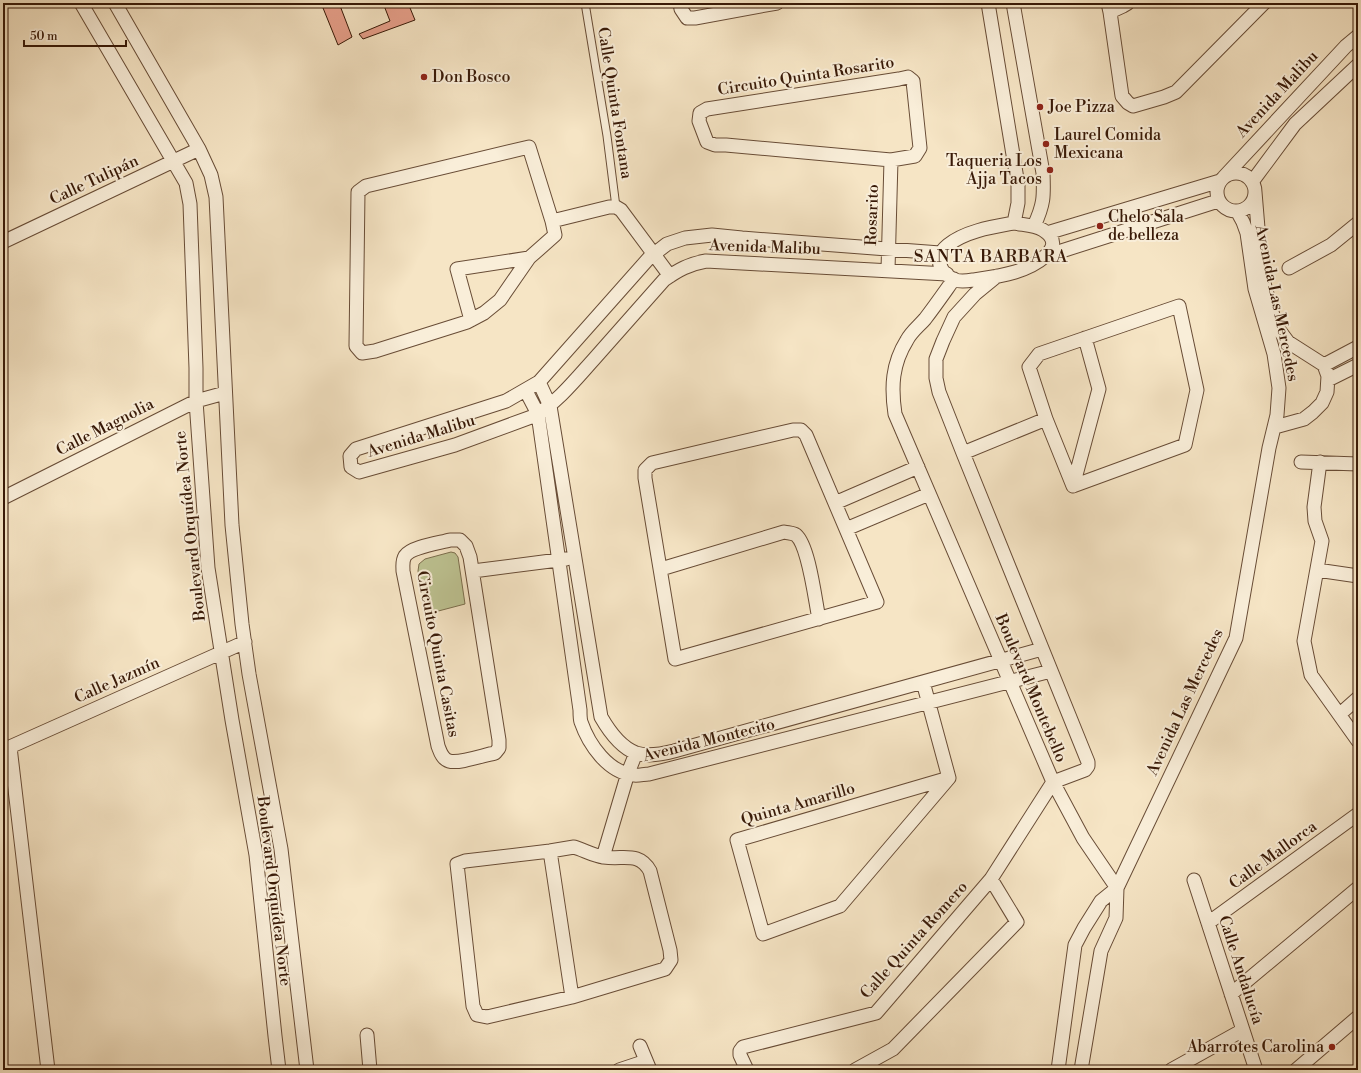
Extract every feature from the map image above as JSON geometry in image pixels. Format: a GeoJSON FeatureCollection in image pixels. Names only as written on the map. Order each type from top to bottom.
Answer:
{"type":"FeatureCollection","features":[{"type":"Feature","properties":{"kind":"street","name":"Boulevard Orquídea Norte"},"geometry":{"type":"LineString","coordinates":[[81,3],[186,183],[190,204],[196,360],[196,401],[208,568],[232,720],[256,855],[279,1070]]}},
{"type":"Feature","properties":{"kind":"street","name":"Boulevard Orquídea Norte"},"geometry":{"type":"LineString","coordinates":[[115,3],[199,149],[211,175],[216,197],[232,525],[249,674],[280,849],[307,1070]]}},
{"type":"Feature","properties":{"kind":"street"},"geometry":{"type":"LineString","coordinates":[[680,3],[681,10],[687,18],[695,18],[777,3]]}},
{"type":"Feature","properties":{"kind":"street"},"geometry":{"type":"LineString","coordinates":[[988,3],[1018,185],[1018,203],[1014,223]]}},
{"type":"Feature","properties":{"kind":"street"},"geometry":{"type":"LineString","coordinates":[[1013,3],[1043,173],[1044,196],[1041,210],[1034,226]]}},
{"type":"Feature","properties":{"kind":"street"},"geometry":{"type":"LineString","coordinates":[[1128,3],[1124,6],[1109,7],[1122,96],[1133,106],[1176,92],[1264,3]]}},
{"type":"Feature","properties":{"kind":"street","name":"Avenida Malibu"},"geometry":{"type":"LineString","coordinates":[[1222,179],[1346,46],[1358,36]]}},
{"type":"Feature","properties":{"kind":"street","name":"Avenida Malibu"},"geometry":{"type":"LineString","coordinates":[[1254,187],[1295,124],[1358,65]]}},
{"type":"Feature","properties":{"kind":"street","name":"Circuito Quinta Rosarito"},"geometry":{"type":"LineString","coordinates":[[908,77],[913,81],[920,148],[915,156],[891,160],[715,145],[707,142],[699,121],[700,113],[706,108],[908,77]]}},
{"type":"Feature","properties":{"kind":"street"},"geometry":{"type":"LineString","coordinates":[[529,146],[552,220],[555,235],[529,258],[500,300],[484,314],[471,320],[375,351],[362,353],[356,346],[358,192],[366,186],[529,146]]}},
{"type":"Feature","properties":{"kind":"street","name":"Calle Tulipán"},"geometry":{"type":"LineString","coordinates":[[3,242],[199,149]]}},
{"type":"Feature","properties":{"kind":"street","name":"Rosarito"},"geometry":{"type":"LineString","coordinates":[[888,270],[891,160]]}},
{"type":"Feature","properties":{"kind":"street"},"geometry":{"type":"LineString","coordinates":[[1047,233],[1222,179],[1233,173],[1239,173],[1249,178],[1254,187],[1251,203],[1245,209],[1237,211],[1226,209],[1218,201],[1216,190],[1222,179]]}},
{"type":"Feature","properties":{"kind":"street","name":"Avenida Las Mercedes"},"geometry":{"type":"LineString","coordinates":[[1254,187],[1262,276],[1276,326],[1288,342],[1324,365],[1328,376],[1326,392],[1322,404],[1304,419],[1275,427]]}},
{"type":"Feature","properties":{"kind":"street"},"geometry":{"type":"LineString","coordinates":[[1049,255],[1218,201]]}},
{"type":"Feature","properties":{"kind":"street"},"geometry":{"type":"LineString","coordinates":[[552,220],[616,207],[621,210],[670,276]]}},
{"type":"Feature","properties":{"kind":"street","name":"Avenida Las Mercedes"},"geometry":{"type":"LineString","coordinates":[[1081,1070],[1100,951],[1116,918],[1117,888],[1236,638],[1269,448],[1275,427],[1279,388],[1274,354],[1256,289],[1247,233],[1237,211]]}},
{"type":"Feature","properties":{"kind":"street"},"geometry":{"type":"LineString","coordinates":[[950,276],[942,270],[938,260],[940,253],[948,245],[972,233],[987,228],[1014,223],[1034,226],[1043,230],[1051,237],[1053,244],[1049,255]]}},
{"type":"Feature","properties":{"kind":"street"},"geometry":{"type":"LineString","coordinates":[[1289,268],[1331,245],[1358,223]]}},
{"type":"Feature","properties":{"kind":"street","name":"Avenida Malibu"},"geometry":{"type":"LineString","coordinates":[[940,253],[712,235],[685,238],[667,244],[649,258],[539,382],[526,391],[506,401],[356,449],[350,456],[351,467],[359,472],[455,445],[538,414],[550,406],[576,379],[664,280],[691,263],[706,261],[888,270],[950,276],[962,281],[1016,272],[1049,255]]}},
{"type":"Feature","properties":{"kind":"street"},"geometry":{"type":"LineString","coordinates":[[471,320],[457,269],[529,258]]}},
{"type":"Feature","properties":{"kind":"street","name":"Boulevard Montebello"},"geometry":{"type":"LineString","coordinates":[[950,276],[924,320],[907,339],[901,352],[894,373],[892,394],[895,414],[1053,782],[1085,770],[1088,766],[1088,762],[963,453],[939,392],[936,378],[936,359],[954,317],[975,294],[997,276]]}},
{"type":"Feature","properties":{"kind":"street"},"geometry":{"type":"LineString","coordinates":[[1179,306],[1197,390],[1185,445],[1073,486],[1046,419],[1029,367],[1039,354],[1179,306]]}},
{"type":"Feature","properties":{"kind":"street"},"geometry":{"type":"LineString","coordinates":[[1073,486],[1099,389],[1085,338]]}},
{"type":"Feature","properties":{"kind":"street"},"geometry":{"type":"LineString","coordinates":[[1274,354],[1288,342]]}},
{"type":"Feature","properties":{"kind":"street"},"geometry":{"type":"LineString","coordinates":[[1324,365],[1358,347]]}},
{"type":"Feature","properties":{"kind":"street"},"geometry":{"type":"LineString","coordinates":[[1328,380],[1358,365]]}},
{"type":"Feature","properties":{"kind":"street","name":"Avenida Montecito"},"geometry":{"type":"LineString","coordinates":[[539,382],[550,406],[601,717],[610,733],[622,744],[636,753],[656,755],[674,751],[1042,649]]}},
{"type":"Feature","properties":{"kind":"street","name":"Avenida Montecito"},"geometry":{"type":"LineString","coordinates":[[526,391],[538,414],[580,710],[580,721],[601,757],[614,768],[633,775],[649,774],[1051,671]]}},
{"type":"Feature","properties":{"kind":"street","name":"Calle Magnolia"},"geometry":{"type":"LineString","coordinates":[[3,498],[196,401],[225,393]]}},
{"type":"Feature","properties":{"kind":"street"},"geometry":{"type":"LineString","coordinates":[[963,453],[1046,419]]}},
{"type":"Feature","properties":{"kind":"street"},"geometry":{"type":"LineString","coordinates":[[793,430],[801,430],[806,435],[846,529],[877,602],[675,659],[645,478],[645,470],[652,463],[793,430]]}},
{"type":"Feature","properties":{"kind":"street"},"geometry":{"type":"LineString","coordinates":[[1302,462],[1358,464]]}},
{"type":"Feature","properties":{"kind":"street"},"geometry":{"type":"LineString","coordinates":[[1320,462],[1314,507],[1315,521],[1322,541],[1304,641],[1311,675],[1358,741]]}},
{"type":"Feature","properties":{"kind":"street"},"geometry":{"type":"LineString","coordinates":[[835,503],[918,467]]}},
{"type":"Feature","properties":{"kind":"street"},"geometry":{"type":"LineString","coordinates":[[846,529],[929,494]]}},
{"type":"Feature","properties":{"kind":"street"},"geometry":{"type":"LineString","coordinates":[[661,569],[784,532],[795,534],[801,541],[805,551],[819,619]]}},
{"type":"Feature","properties":{"kind":"street","name":"Circuito Quinta Casitas"},"geometry":{"type":"LineString","coordinates":[[450,540],[460,540],[466,546],[473,572],[499,748],[495,753],[458,762],[448,761],[441,754],[438,746],[403,571],[403,561],[406,554],[416,549],[450,540]]}},
{"type":"Feature","properties":{"kind":"street"},"geometry":{"type":"LineString","coordinates":[[473,572],[575,558]]}},
{"type":"Feature","properties":{"kind":"street"},"geometry":{"type":"LineString","coordinates":[[1317,570],[1358,576]]}},
{"type":"Feature","properties":{"kind":"street","name":"Calle Jazmín"},"geometry":{"type":"LineString","coordinates":[[6,748],[245,642]]}},
{"type":"Feature","properties":{"kind":"street"},"geometry":{"type":"LineString","coordinates":[[923,682],[949,778]]}},
{"type":"Feature","properties":{"kind":"street"},"geometry":{"type":"LineString","coordinates":[[1340,714],[1358,698]]}},
{"type":"Feature","properties":{"kind":"street"},"geometry":{"type":"LineString","coordinates":[[6,748],[48,1070]]}},
{"type":"Feature","properties":{"kind":"street"},"geometry":{"type":"LineString","coordinates":[[603,857],[628,773],[636,753]]}},
{"type":"Feature","properties":{"kind":"street","name":"Quinta Amarillo"},"geometry":{"type":"LineString","coordinates":[[949,778],[840,906],[763,934],[737,840],[949,778]]}},
{"type":"Feature","properties":{"kind":"street"},"geometry":{"type":"LineString","coordinates":[[1053,782],[1082,838],[1117,888]]}},
{"type":"Feature","properties":{"kind":"street","name":"Calle Quinta Romero"},"geometry":{"type":"LineString","coordinates":[[747,1070],[740,1055],[740,1051],[743,1047],[876,1013],[991,879],[1053,782]]}},
{"type":"Feature","properties":{"kind":"street","name":"Calle Mallorca"},"geometry":{"type":"LineString","coordinates":[[1208,923],[1358,814]]}},
{"type":"Feature","properties":{"kind":"street"},"geometry":{"type":"LineString","coordinates":[[574,847],[603,857],[638,858],[646,864],[652,878],[670,950],[671,960],[665,968],[572,997],[487,1017],[478,1015],[473,1006],[457,864],[465,861],[574,847]]}},
{"type":"Feature","properties":{"kind":"street"},"geometry":{"type":"LineString","coordinates":[[550,851],[572,997]]}},
{"type":"Feature","properties":{"kind":"street","name":"Calle Quinta Romero"},"geometry":{"type":"LineString","coordinates":[[855,1070],[893,1049],[1017,922],[991,879]]}},
{"type":"Feature","properties":{"kind":"street","name":"Calle Andalucía"},"geometry":{"type":"LineString","coordinates":[[1194,880],[1256,1070]]}},
{"type":"Feature","properties":{"kind":"street","name":"Avenida Las Mercedes"},"geometry":{"type":"LineString","coordinates":[[1058,1070],[1075,945],[1101,901],[1117,888]]}},
{"type":"Feature","properties":{"kind":"street"},"geometry":{"type":"LineString","coordinates":[[1231,994],[1358,888]]}},
{"type":"Feature","properties":{"kind":"street"},"geometry":{"type":"LineString","coordinates":[[1296,1070],[1358,1017]]}},
{"type":"Feature","properties":{"kind":"street"},"geometry":{"type":"LineString","coordinates":[[1171,1070],[1243,1030]]}},
{"type":"Feature","properties":{"kind":"street"},"geometry":{"type":"LineString","coordinates":[[367,1035],[370,1070]]}},
{"type":"Feature","properties":{"kind":"street"},"geometry":{"type":"LineString","coordinates":[[619,1070],[648,1065],[640,1046]]}},
{"type":"Feature","properties":{"kind":"lane","name":"Calle Quinta Fontana"},"geometry":{"type":"LineString","coordinates":[[585,3],[607,136],[616,207]]}},
{"type":"Feature","properties":{"kind":"green space"},"geometry":{"type":"Polygon","coordinates":[[[451,552],[455,553],[458,557],[465,604],[427,614],[418,571],[419,564],[425,559],[451,552]]]}},
{"type":"Feature","properties":{"kind":"building"},"geometry":{"type":"Polygon","coordinates":[[[321,3],[339,3],[352,37],[338,45],[321,3]]]}},
{"type":"Feature","properties":{"kind":"building"},"geometry":{"type":"Polygon","coordinates":[[[383,3],[408,3],[415,20],[363,39],[359,34],[390,21],[383,3]]]}},
{"type":"Feature","properties":{"kind":"place","name":"Don Bosco"},"geometry":{"type":"Point","coordinates":[424,77]}},
{"type":"Feature","properties":{"kind":"place","name":"Joe Pizza"},"geometry":{"type":"Point","coordinates":[1040,107]}},
{"type":"Feature","properties":{"kind":"place","name":"Laurel Comida Mexicana"},"geometry":{"type":"Point","coordinates":[1046,144]}},
{"type":"Feature","properties":{"kind":"place","name":"Taqueria Los Ajja Tacos"},"geometry":{"type":"Point","coordinates":[1050,170]}},
{"type":"Feature","properties":{"kind":"place","name":"Chelo Sala de belleza"},"geometry":{"type":"Point","coordinates":[1100,226]}},
{"type":"Feature","properties":{"kind":"place","name":"Abarrotes Carolina"},"geometry":{"type":"Point","coordinates":[1332,1047]}},
{"type":"Feature","properties":{"kind":"district","name":"SANTA BARBARA"},"geometry":{"type":"Point","coordinates":[991,257]}}]}
